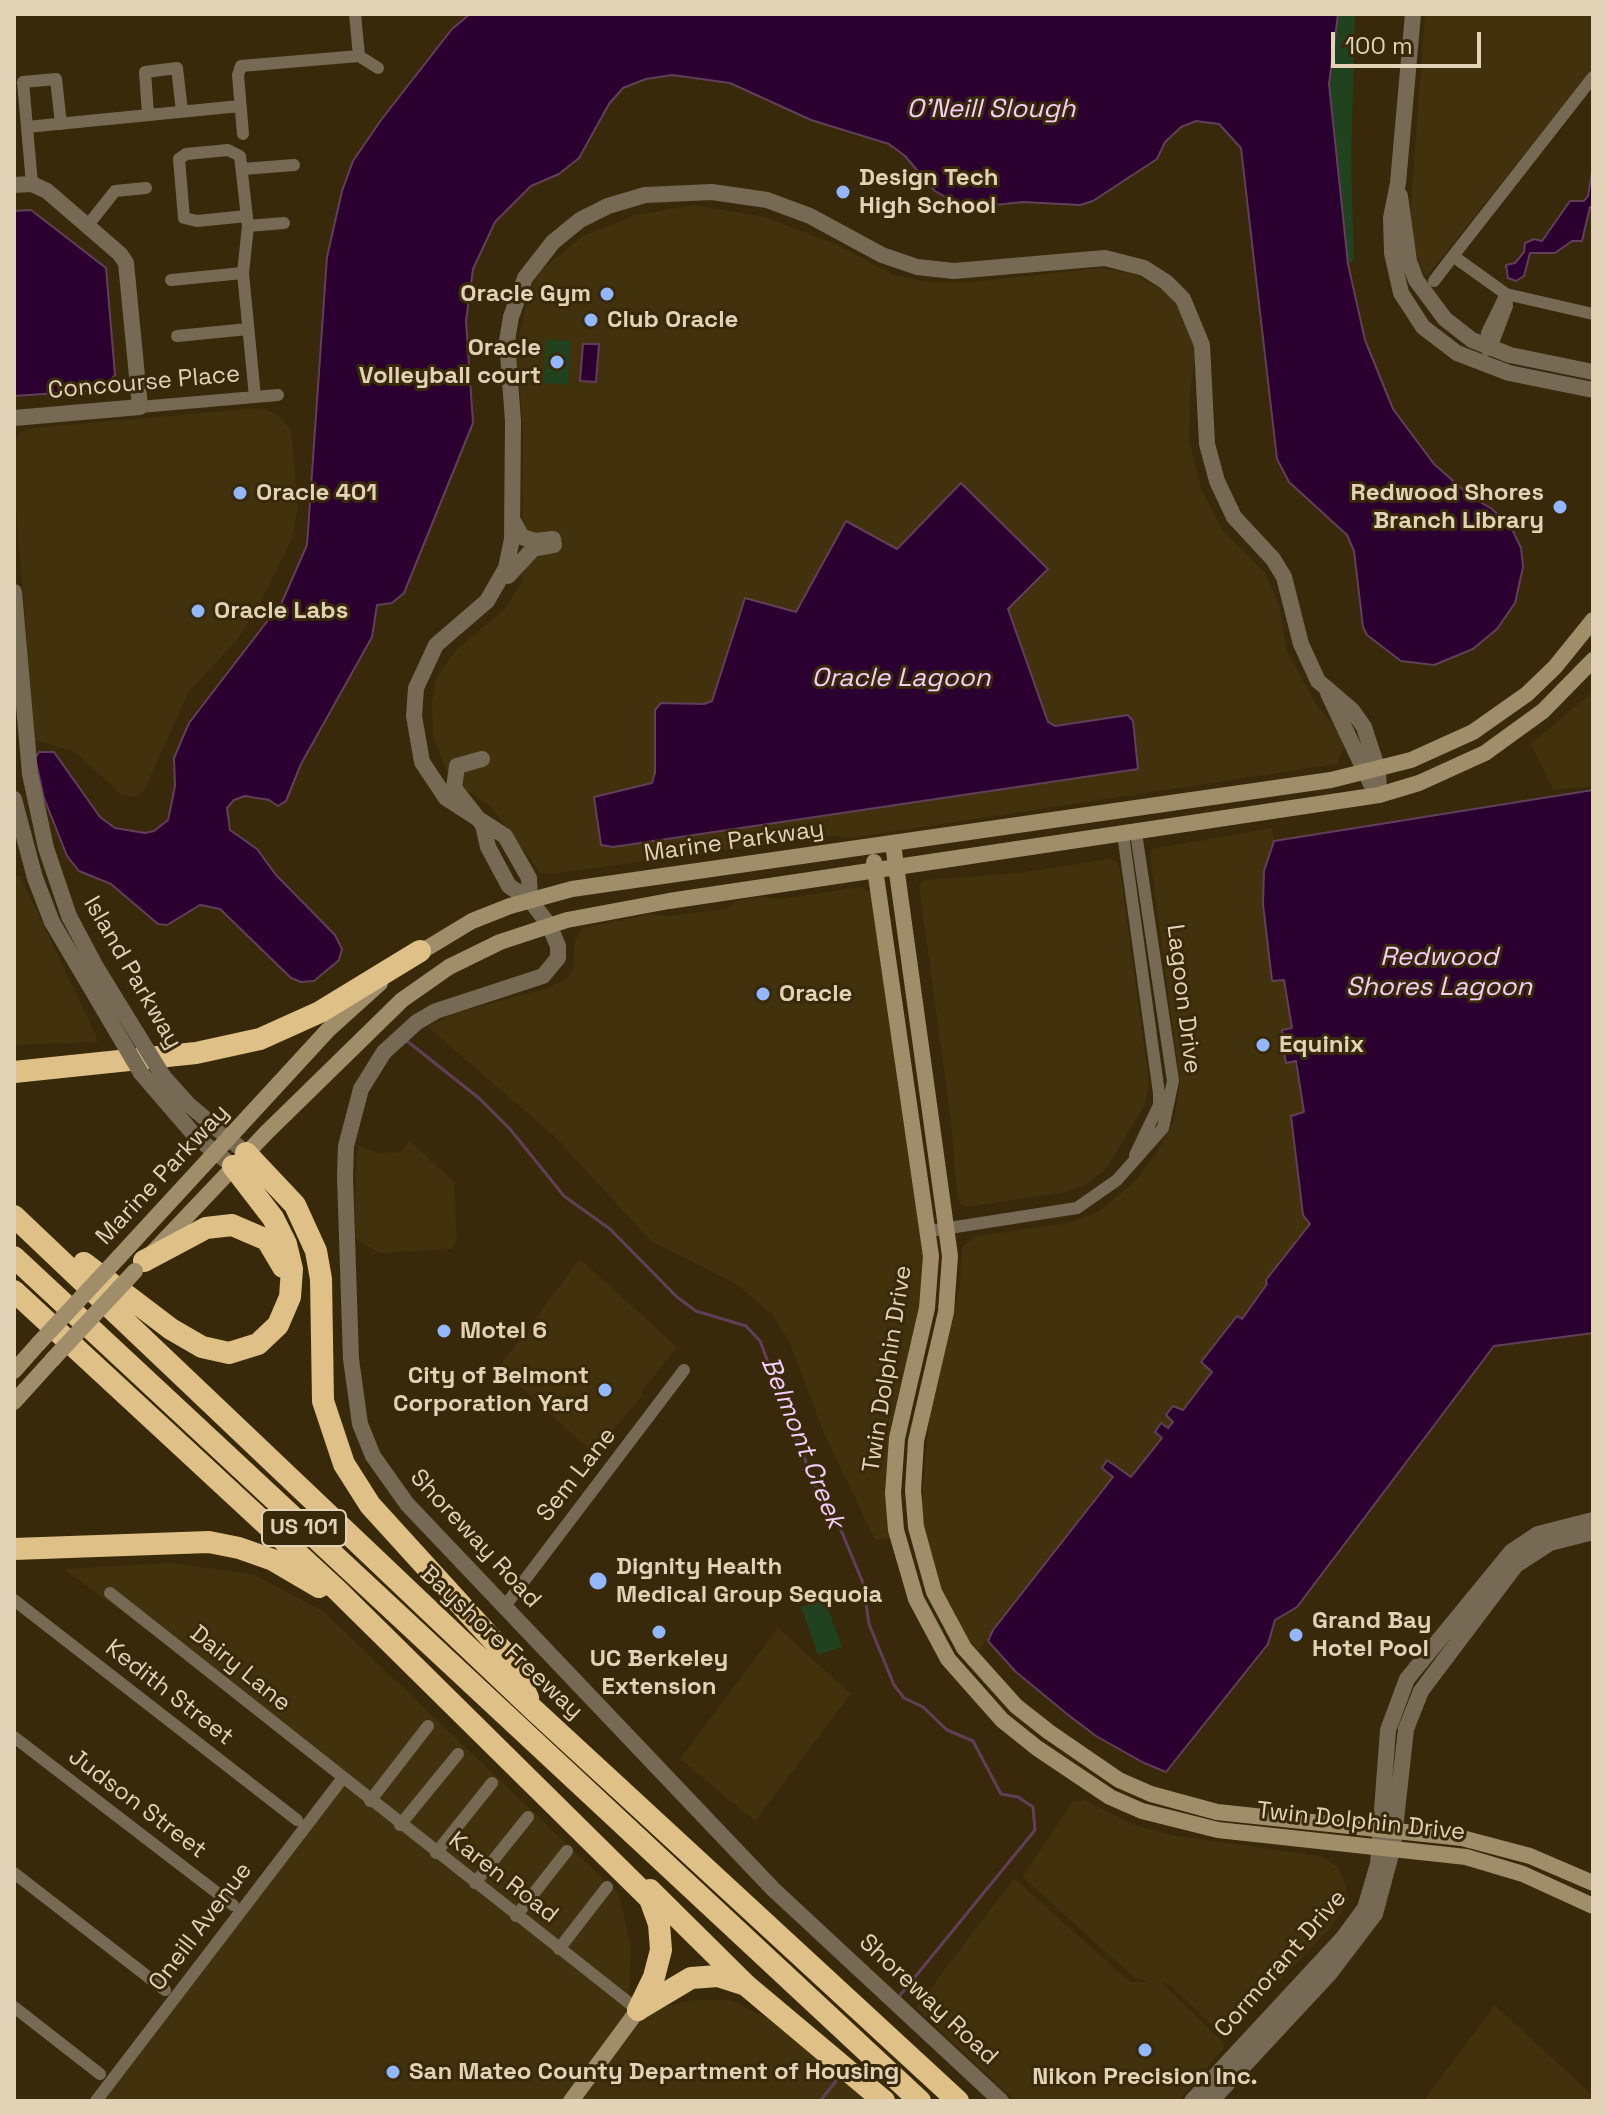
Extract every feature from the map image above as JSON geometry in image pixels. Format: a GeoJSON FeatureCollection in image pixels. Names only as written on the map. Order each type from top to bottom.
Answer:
{"type":"FeatureCollection","features":[{"type":"Feature","properties":{"kind":"highway"},"geometry":{"type":"LineString","coordinates":[[14,1072],[182,1055],[260,1039],[320,1012],[420,951]]}},
{"type":"Feature","properties":{"kind":"highway"},"geometry":{"type":"LineString","coordinates":[[14,1207],[128,1297],[202,1347],[229,1353],[258,1344],[278,1325],[287,1305],[292,1269],[286,1244],[265,1205],[231,1154]]}},
{"type":"Feature","properties":{"kind":"highway"},"geometry":{"type":"LineString","coordinates":[[231,1154],[295,1205],[316,1251],[321,1279],[323,1401],[337,1449],[351,1478],[370,1505],[511,1660],[534,1710]]}},
{"type":"Feature","properties":{"kind":"highway","name":"Bayshore Freeway"},"geometry":{"type":"LineString","coordinates":[[14,1216],[534,1710],[958,2101]]}},
{"type":"Feature","properties":{"kind":"highway"},"geometry":{"type":"LineString","coordinates":[[140,1266],[206,1228],[219,1225],[245,1228],[267,1240],[281,1260],[287,1305]]}},
{"type":"Feature","properties":{"kind":"highway","name":"Bayshore Freeway"},"geometry":{"type":"LineString","coordinates":[[14,1257],[920,2101]]}},
{"type":"Feature","properties":{"kind":"highway"},"geometry":{"type":"LineString","coordinates":[[14,1291],[23,1305],[366,1620],[566,1820],[642,1890],[655,1911],[661,1950],[654,1977],[638,2010]]}},
{"type":"Feature","properties":{"kind":"highway"},"geometry":{"type":"LineString","coordinates":[[14,1549],[174,1542],[224,1544],[289,1568],[366,1620]]}},
{"type":"Feature","properties":{"kind":"highway"},"geometry":{"type":"LineString","coordinates":[[566,1820],[614,1857],[747,1986],[884,2101]]}},
{"type":"Feature","properties":{"kind":"highway"},"geometry":{"type":"LineString","coordinates":[[638,2010],[691,1978],[718,1976],[747,1986]]}},
{"type":"Feature","properties":{"kind":"main road","name":"Marine Parkway"},"geometry":{"type":"LineString","coordinates":[[14,1402],[140,1266],[328,1030],[420,951],[472,921],[572,889],[1371,772],[1442,749],[1501,714],[1555,667],[1593,620]]}},
{"type":"Feature","properties":{"kind":"main road","name":"Marine Parkway"},"geometry":{"type":"LineString","coordinates":[[14,1371],[119,1257],[373,1026],[417,988],[484,949],[549,925],[669,901],[1379,795],[1419,783],[1485,753],[1543,711],[1593,660]]}},
{"type":"Feature","properties":{"kind":"main road","name":"Twin Dolphin Drive"},"geometry":{"type":"LineString","coordinates":[[893,844],[949,1230],[946,1312],[916,1441],[913,1490],[923,1560],[948,1622],[964,1648],[1016,1706],[1049,1732],[1119,1780],[1151,1794],[1217,1812],[1387,1838],[1493,1864],[1555,1887],[1593,1906]]}},
{"type":"Feature","properties":{"kind":"main road","name":"Twin Dolphin Drive"},"geometry":{"type":"LineString","coordinates":[[871,847],[930,1231],[927,1308],[897,1438],[893,1493],[904,1565],[916,1599],[948,1659],[1002,1720],[1037,1748],[1110,1797],[1142,1811],[1218,1830],[1496,1845],[1593,1883]]}},
{"type":"Feature","properties":{"kind":"main road"},"geometry":{"type":"LineString","coordinates":[[571,2101],[638,2010]]}},
{"type":"Feature","properties":{"kind":"street"},"geometry":{"type":"LineString","coordinates":[[355,14],[359,56]]}},
{"type":"Feature","properties":{"kind":"street"},"geometry":{"type":"LineString","coordinates":[[1413,14],[1391,238],[1401,293],[1409,309],[1431,334],[1457,353],[1484,365],[1593,390]]}},
{"type":"Feature","properties":{"kind":"street"},"geometry":{"type":"LineString","coordinates":[[243,134],[241,66],[359,56],[378,68]]}},
{"type":"Feature","properties":{"kind":"street"},"geometry":{"type":"LineString","coordinates":[[148,114],[145,72],[177,68],[182,111]]}},
{"type":"Feature","properties":{"kind":"street"},"geometry":{"type":"LineString","coordinates":[[1434,281],[1593,77]]}},
{"type":"Feature","properties":{"kind":"street"},"geometry":{"type":"LineString","coordinates":[[32,184],[23,82],[56,79],[61,124]]}},
{"type":"Feature","properties":{"kind":"street"},"geometry":{"type":"LineString","coordinates":[[27,127],[240,106]]}},
{"type":"Feature","properties":{"kind":"street"},"geometry":{"type":"LineString","coordinates":[[255,397],[243,273],[248,221],[240,156],[228,150],[186,154],[178,165],[184,218],[197,221],[248,221],[284,223]]}},
{"type":"Feature","properties":{"kind":"street"},"geometry":{"type":"LineString","coordinates":[[243,169],[294,165]]}},
{"type":"Feature","properties":{"kind":"street"},"geometry":{"type":"LineString","coordinates":[[1398,183],[1409,261],[1416,280],[1445,319],[1463,334],[1488,346],[1531,360],[1593,372]]}},
{"type":"Feature","properties":{"kind":"street"},"geometry":{"type":"LineString","coordinates":[[14,185],[32,184],[47,191],[88,225],[126,263],[140,407]]}},
{"type":"Feature","properties":{"kind":"street"},"geometry":{"type":"LineString","coordinates":[[88,225],[115,191],[146,188]]}},
{"type":"Feature","properties":{"kind":"street"},"geometry":{"type":"LineString","coordinates":[[496,590],[510,551],[513,521],[513,421],[507,354],[511,317],[525,278],[546,249],[580,220],[608,206],[645,195],[672,192],[750,196],[810,216],[882,255],[917,267],[947,270],[1090,258],[1119,260],[1144,268],[1166,282],[1183,299],[1196,323],[1203,359],[1207,444],[1217,481],[1234,517],[1273,559],[1284,577],[1301,644],[1318,681],[1352,710],[1364,727],[1371,772],[1379,795]]}},
{"type":"Feature","properties":{"kind":"street"},"geometry":{"type":"LineString","coordinates":[[1453,256],[1506,294],[1593,314]]}},
{"type":"Feature","properties":{"kind":"street"},"geometry":{"type":"LineString","coordinates":[[171,280],[243,273]]}},
{"type":"Feature","properties":{"kind":"street"},"geometry":{"type":"LineString","coordinates":[[1484,365],[1487,333],[1506,294]]}},
{"type":"Feature","properties":{"kind":"street"},"geometry":{"type":"LineString","coordinates":[[177,336],[248,329]]}},
{"type":"Feature","properties":{"kind":"street","name":"Concourse Place"},"geometry":{"type":"LineString","coordinates":[[14,418],[278,395]]}},
{"type":"Feature","properties":{"kind":"street"},"geometry":{"type":"LineString","coordinates":[[483,825],[446,798],[422,762],[414,697],[426,661],[436,645],[479,610],[524,555],[533,549],[554,545],[553,539],[535,541],[522,537],[513,521]]}},
{"type":"Feature","properties":{"kind":"street","name":"Island Parkway"},"geometry":{"type":"LineString","coordinates":[[14,592],[30,774],[46,848],[69,916],[96,967],[163,1076],[231,1154]]}},
{"type":"Feature","properties":{"kind":"street"},"geometry":{"type":"LineString","coordinates":[[482,759],[457,766],[453,779],[459,798],[483,825]]}},
{"type":"Feature","properties":{"kind":"street","name":"Island Parkway"},"geometry":{"type":"LineString","coordinates":[[14,799],[23,837],[52,922],[141,1073],[178,1118],[231,1154]]}},
{"type":"Feature","properties":{"kind":"street","name":"Shoreway Road"},"geometry":{"type":"LineString","coordinates":[[483,825],[488,847],[509,886],[530,900],[549,925],[559,951],[556,964],[548,973],[436,1011],[393,1042],[361,1089],[346,1146],[351,1359],[360,1424],[389,1482],[505,1606],[773,1889],[1001,2101]]}},
{"type":"Feature","properties":{"kind":"street","name":"Lagoon Drive"},"geometry":{"type":"LineString","coordinates":[[930,1231],[1077,1208],[1117,1180],[1133,1159],[1151,1123],[1159,1093],[1130,834]]}},
{"type":"Feature","properties":{"kind":"street","name":"Sem Lane"},"geometry":{"type":"LineString","coordinates":[[505,1606],[684,1370]]}},
{"type":"Feature","properties":{"kind":"street"},"geometry":{"type":"LineString","coordinates":[[1387,1838],[1388,1730],[1407,1679],[1511,1552],[1538,1534],[1593,1520]]}},
{"type":"Feature","properties":{"kind":"street"},"geometry":{"type":"LineString","coordinates":[[1387,1838],[1406,1729],[1419,1695],[1516,1565],[1550,1543],[1593,1532]]}},
{"type":"Feature","properties":{"kind":"street","name":"Dairy Lane"},"geometry":{"type":"LineString","coordinates":[[110,1593],[342,1779]]}},
{"type":"Feature","properties":{"kind":"street","name":"Kedith Street"},"geometry":{"type":"LineString","coordinates":[[14,1600],[297,1820]]}},
{"type":"Feature","properties":{"kind":"street"},"geometry":{"type":"LineString","coordinates":[[370,1801],[428,1726]]}},
{"type":"Feature","properties":{"kind":"street","name":"Judson Street"},"geometry":{"type":"LineString","coordinates":[[14,1737],[233,1905]]}},
{"type":"Feature","properties":{"kind":"street"},"geometry":{"type":"LineString","coordinates":[[400,1825],[458,1754]]}},
{"type":"Feature","properties":{"kind":"street","name":"Karen Road"},"geometry":{"type":"LineString","coordinates":[[342,1779],[638,2010]]}},
{"type":"Feature","properties":{"kind":"street","name":"Oneill Avenue"},"geometry":{"type":"LineString","coordinates":[[96,2101],[342,1779]]}},
{"type":"Feature","properties":{"kind":"street"},"geometry":{"type":"LineString","coordinates":[[436,1853],[492,1783]]}},
{"type":"Feature","properties":{"kind":"street"},"geometry":{"type":"LineString","coordinates":[[475,1883],[528,1817]]}},
{"type":"Feature","properties":{"kind":"street","name":"Cormorant Drive"},"geometry":{"type":"LineString","coordinates":[[1192,2101],[1354,1925],[1372,1889],[1387,1838]]}},
{"type":"Feature","properties":{"kind":"street","name":"Cormorant Drive"},"geometry":{"type":"LineString","coordinates":[[1211,2101],[1352,1948],[1381,1899],[1387,1838]]}},
{"type":"Feature","properties":{"kind":"street"},"geometry":{"type":"LineString","coordinates":[[516,1916],[567,1851]]}},
{"type":"Feature","properties":{"kind":"street"},"geometry":{"type":"LineString","coordinates":[[14,1873],[165,1990]]}},
{"type":"Feature","properties":{"kind":"street"},"geometry":{"type":"LineString","coordinates":[[559,1949],[607,1887]]}},
{"type":"Feature","properties":{"kind":"street"},"geometry":{"type":"LineString","coordinates":[[14,2007],[100,2074]]}},
{"type":"Feature","properties":{"kind":"shaded area"},"geometry":{"type":"Polygon","coordinates":[[[1425,14],[1593,14],[1593,68],[1426,277],[1415,252],[1410,220],[1425,14]]]}},
{"type":"Feature","properties":{"kind":"shaded area"},"geometry":{"type":"Polygon","coordinates":[[[694,205],[764,217],[836,244],[893,275],[931,282],[973,282],[1100,268],[1134,274],[1164,291],[1186,316],[1196,351],[1190,391],[1189,440],[1201,489],[1223,531],[1265,572],[1279,605],[1287,651],[1317,706],[1338,730],[1344,746],[1337,764],[850,838],[832,836],[550,874],[540,872],[492,808],[449,778],[433,735],[432,702],[436,678],[456,650],[506,608],[522,581],[523,428],[516,350],[529,293],[540,271],[583,236],[636,215],[694,205]]]}},
{"type":"Feature","properties":{"kind":"shaded area"},"geometry":{"type":"Polygon","coordinates":[[[259,408],[277,414],[291,430],[298,506],[292,539],[260,604],[238,639],[189,691],[145,789],[135,797],[122,795],[75,752],[35,740],[14,482],[14,442],[19,433],[32,428],[259,408]]]}},
{"type":"Feature","properties":{"kind":"shaded area"},"geometry":{"type":"Polygon","coordinates":[[[1593,691],[1593,786],[1553,790],[1531,744],[1593,691]]]}},
{"type":"Feature","properties":{"kind":"shaded area"},"geometry":{"type":"Polygon","coordinates":[[[1272,828],[1274,841],[1264,871],[1263,904],[1272,980],[1284,979],[1292,1029],[1294,1050],[1284,1051],[1286,1062],[1296,1061],[1305,1112],[1291,1116],[1310,1223],[1266,1280],[1267,1283],[1241,1319],[1237,1316],[1201,1362],[1212,1372],[1183,1410],[1172,1407],[1166,1415],[1173,1421],[1168,1428],[1161,1424],[1162,1438],[1131,1478],[1107,1460],[1113,1477],[975,1655],[942,1600],[920,1525],[930,1406],[960,1285],[962,1247],[976,1236],[1067,1223],[1097,1213],[1134,1182],[1156,1154],[1174,1121],[1180,1082],[1150,856],[1152,849],[1272,828]]]}},
{"type":"Feature","properties":{"kind":"shaded area"},"geometry":{"type":"Polygon","coordinates":[[[1108,859],[1116,861],[1120,869],[1149,1082],[1145,1104],[1106,1169],[1087,1184],[1066,1192],[967,1207],[960,1204],[957,1191],[951,1122],[919,885],[924,880],[1019,873],[1108,859]]]}},
{"type":"Feature","properties":{"kind":"shaded area"},"geometry":{"type":"Polygon","coordinates":[[[14,876],[20,876],[99,1042],[14,1045],[14,876]]]}},
{"type":"Feature","properties":{"kind":"shaded area"},"geometry":{"type":"Polygon","coordinates":[[[860,887],[871,892],[925,1257],[892,1538],[875,1540],[824,1433],[790,1344],[773,1315],[736,1284],[651,1241],[555,1137],[428,1027],[452,1014],[545,989],[565,980],[573,970],[575,940],[582,928],[652,914],[667,916],[726,909],[737,901],[758,897],[783,899],[860,887]]]}},
{"type":"Feature","properties":{"kind":"shaded area"},"geometry":{"type":"Polygon","coordinates":[[[410,1141],[454,1182],[457,1241],[451,1249],[380,1253],[354,1238],[357,1145],[377,1153],[401,1152],[410,1141]]]}},
{"type":"Feature","properties":{"kind":"shaded area"},"geometry":{"type":"Polygon","coordinates":[[[580,1259],[677,1347],[641,1392],[643,1395],[593,1453],[499,1367],[580,1259]]]}},
{"type":"Feature","properties":{"kind":"shaded area"},"geometry":{"type":"Polygon","coordinates":[[[171,1563],[253,1574],[324,1612],[619,1894],[631,1948],[628,2017],[691,2000],[730,2000],[770,2019],[866,2101],[101,2101],[341,1773],[64,1569],[171,1563]]]}},
{"type":"Feature","properties":{"kind":"shaded area"},"geometry":{"type":"Polygon","coordinates":[[[778,1628],[851,1694],[755,1821],[680,1759],[778,1628]]]}},
{"type":"Feature","properties":{"kind":"shaded area"},"geometry":{"type":"Polygon","coordinates":[[[1083,1799],[1132,1824],[1171,1835],[1320,1856],[1338,1867],[1344,1880],[1349,1900],[1330,1928],[1245,2017],[1214,2027],[1169,1984],[1162,1983],[1223,2042],[1224,2048],[1178,2101],[1015,2101],[916,2008],[1014,1878],[1130,1982],[1150,1981],[1135,1978],[1022,1877],[1073,1801],[1083,1799]]]}},
{"type":"Feature","properties":{"kind":"shaded area"},"geometry":{"type":"Polygon","coordinates":[[[1495,2005],[1593,2096],[1593,2101],[1423,2101],[1495,2005]]]}},
{"type":"Feature","properties":{"kind":"green space"},"geometry":{"type":"Polygon","coordinates":[[[1338,14],[1355,14],[1351,163],[1354,260],[1348,264],[1329,83],[1338,14]]]}},
{"type":"Feature","properties":{"kind":"green space","name":"Oracle Volleyball court"},"geometry":{"type":"Polygon","coordinates":[[[546,340],[571,341],[568,385],[544,383],[546,340]]]}},
{"type":"Feature","properties":{"kind":"green space"},"geometry":{"type":"Polygon","coordinates":[[[824,1598],[842,1647],[818,1655],[801,1607],[824,1598]]]}},
{"type":"Feature","properties":{"kind":"water","name":"O'Neill Slough"},"geometry":{"type":"Polygon","coordinates":[[[470,14],[1338,14],[1329,84],[1348,264],[1365,340],[1393,409],[1434,464],[1470,496],[1492,509],[1512,529],[1521,548],[1523,567],[1515,603],[1497,629],[1473,649],[1434,665],[1401,661],[1367,635],[1363,627],[1354,551],[1347,535],[1289,482],[1277,459],[1241,148],[1219,124],[1196,121],[1181,127],[1165,142],[1157,159],[1093,201],[1080,205],[1023,202],[965,208],[935,191],[905,156],[889,144],[811,120],[730,83],[672,75],[646,79],[623,88],[609,104],[579,158],[559,174],[531,186],[495,222],[473,269],[466,321],[473,423],[404,593],[392,603],[377,605],[372,637],[301,764],[286,801],[278,806],[269,800],[245,796],[234,800],[227,808],[230,830],[257,849],[276,875],[335,935],[342,949],[339,960],[314,981],[301,982],[291,978],[220,909],[200,905],[167,925],[158,924],[111,884],[79,871],[67,856],[44,798],[35,758],[39,752],[54,752],[100,817],[115,828],[145,833],[154,831],[168,820],[175,786],[174,758],[189,723],[282,602],[307,545],[327,257],[342,191],[353,161],[452,29],[470,14]]]}},
{"type":"Feature","properties":{"kind":"water"},"geometry":{"type":"Polygon","coordinates":[[[1593,166],[1593,207],[1590,207],[1582,241],[1572,241],[1555,253],[1530,253],[1524,276],[1516,281],[1508,278],[1506,265],[1515,263],[1524,252],[1525,243],[1534,239],[1542,241],[1570,201],[1584,201],[1588,196],[1593,166]]]}},
{"type":"Feature","properties":{"kind":"water"},"geometry":{"type":"Polygon","coordinates":[[[31,210],[106,268],[115,375],[102,390],[14,396],[14,211],[31,210]]]}},
{"type":"Feature","properties":{"kind":"water"},"geometry":{"type":"Polygon","coordinates":[[[583,344],[599,344],[596,382],[580,381],[583,344]]]}},
{"type":"Feature","properties":{"kind":"water","name":"Oracle Lagoon"},"geometry":{"type":"Polygon","coordinates":[[[961,483],[1048,569],[1008,609],[1048,722],[1055,726],[1128,715],[1133,721],[1138,769],[613,847],[601,845],[594,797],[652,783],[655,773],[655,710],[661,703],[704,704],[712,701],[745,598],[796,612],[846,521],[897,549],[961,483]]]}},
{"type":"Feature","properties":{"kind":"water","name":"Redwood Shores Lagoon"},"geometry":{"type":"Polygon","coordinates":[[[1593,790],[1593,1333],[1494,1346],[1297,1607],[1275,1620],[1268,1644],[1166,1772],[1144,1763],[1096,1736],[1067,1714],[1016,1672],[988,1641],[993,1630],[1113,1477],[1102,1468],[1107,1460],[1131,1477],[1162,1438],[1155,1432],[1161,1423],[1168,1428],[1173,1422],[1166,1415],[1173,1406],[1183,1410],[1212,1372],[1201,1362],[1237,1316],[1242,1319],[1267,1284],[1266,1280],[1310,1224],[1303,1215],[1291,1116],[1304,1112],[1296,1061],[1286,1063],[1284,1051],[1294,1049],[1293,1042],[1284,1043],[1282,1030],[1292,1028],[1284,980],[1272,981],[1263,904],[1264,871],[1274,841],[1593,790]]]}},
{"type":"Feature","properties":{"kind":"waterway","name":"Belmont Creek"},"geometry":{"type":"LineString","coordinates":[[407,1041],[480,1099],[510,1129],[564,1196],[610,1229],[677,1297],[696,1311],[746,1326],[760,1341],[814,1483],[841,1530],[863,1583],[869,1624],[894,1685],[904,1698],[923,1707],[947,1730],[973,1741],[1001,1794],[1018,1797],[1033,1807],[1035,1830],[897,1999]]}},
{"type":"Feature","properties":{"kind":"waterway","name":"Belmont Creek"},"geometry":{"type":"LineString","coordinates":[[820,2101],[840,2076]]}},
{"type":"Feature","properties":{"kind":"place","name":"Design Tech High School"},"geometry":{"type":"Point","coordinates":[843,192]}},
{"type":"Feature","properties":{"kind":"place","name":"Oracle Gym"},"geometry":{"type":"Point","coordinates":[607,294]}},
{"type":"Feature","properties":{"kind":"place","name":"Club Oracle"},"geometry":{"type":"Point","coordinates":[591,320]}},
{"type":"Feature","properties":{"kind":"place","name":"Oracle Volleyball court"},"geometry":{"type":"Point","coordinates":[557,362]}},
{"type":"Feature","properties":{"kind":"place","name":"Oracle 401"},"geometry":{"type":"Point","coordinates":[240,493]}},
{"type":"Feature","properties":{"kind":"place","name":"Redwood Shores Branch Library"},"geometry":{"type":"Point","coordinates":[1560,507]}},
{"type":"Feature","properties":{"kind":"place","name":"Oracle Labs"},"geometry":{"type":"Point","coordinates":[198,611]}},
{"type":"Feature","properties":{"kind":"place","name":"Oracle"},"geometry":{"type":"Point","coordinates":[763,994]}},
{"type":"Feature","properties":{"kind":"place","name":"Equinix"},"geometry":{"type":"Point","coordinates":[1263,1045]}},
{"type":"Feature","properties":{"kind":"place","name":"Motel 6"},"geometry":{"type":"Point","coordinates":[444,1331]}},
{"type":"Feature","properties":{"kind":"place","name":"City of Belmont Corporation Yard"},"geometry":{"type":"Point","coordinates":[605,1390]}},
{"type":"Feature","properties":{"kind":"place","name":"Dignity Health Medical Group Sequoia"},"geometry":{"type":"Point","coordinates":[598,1581]}},
{"type":"Feature","properties":{"kind":"place","name":"UC Berkeley Extension"},"geometry":{"type":"Point","coordinates":[659,1632]}},
{"type":"Feature","properties":{"kind":"place","name":"Grand Bay Hotel Pool"},"geometry":{"type":"Point","coordinates":[1296,1635]}},
{"type":"Feature","properties":{"kind":"place","name":"Nikon Precision Inc."},"geometry":{"type":"Point","coordinates":[1145,2050]}},
{"type":"Feature","properties":{"kind":"place","name":"San Mateo County Department of Housing"},"geometry":{"type":"Point","coordinates":[393,2072]}}]}
